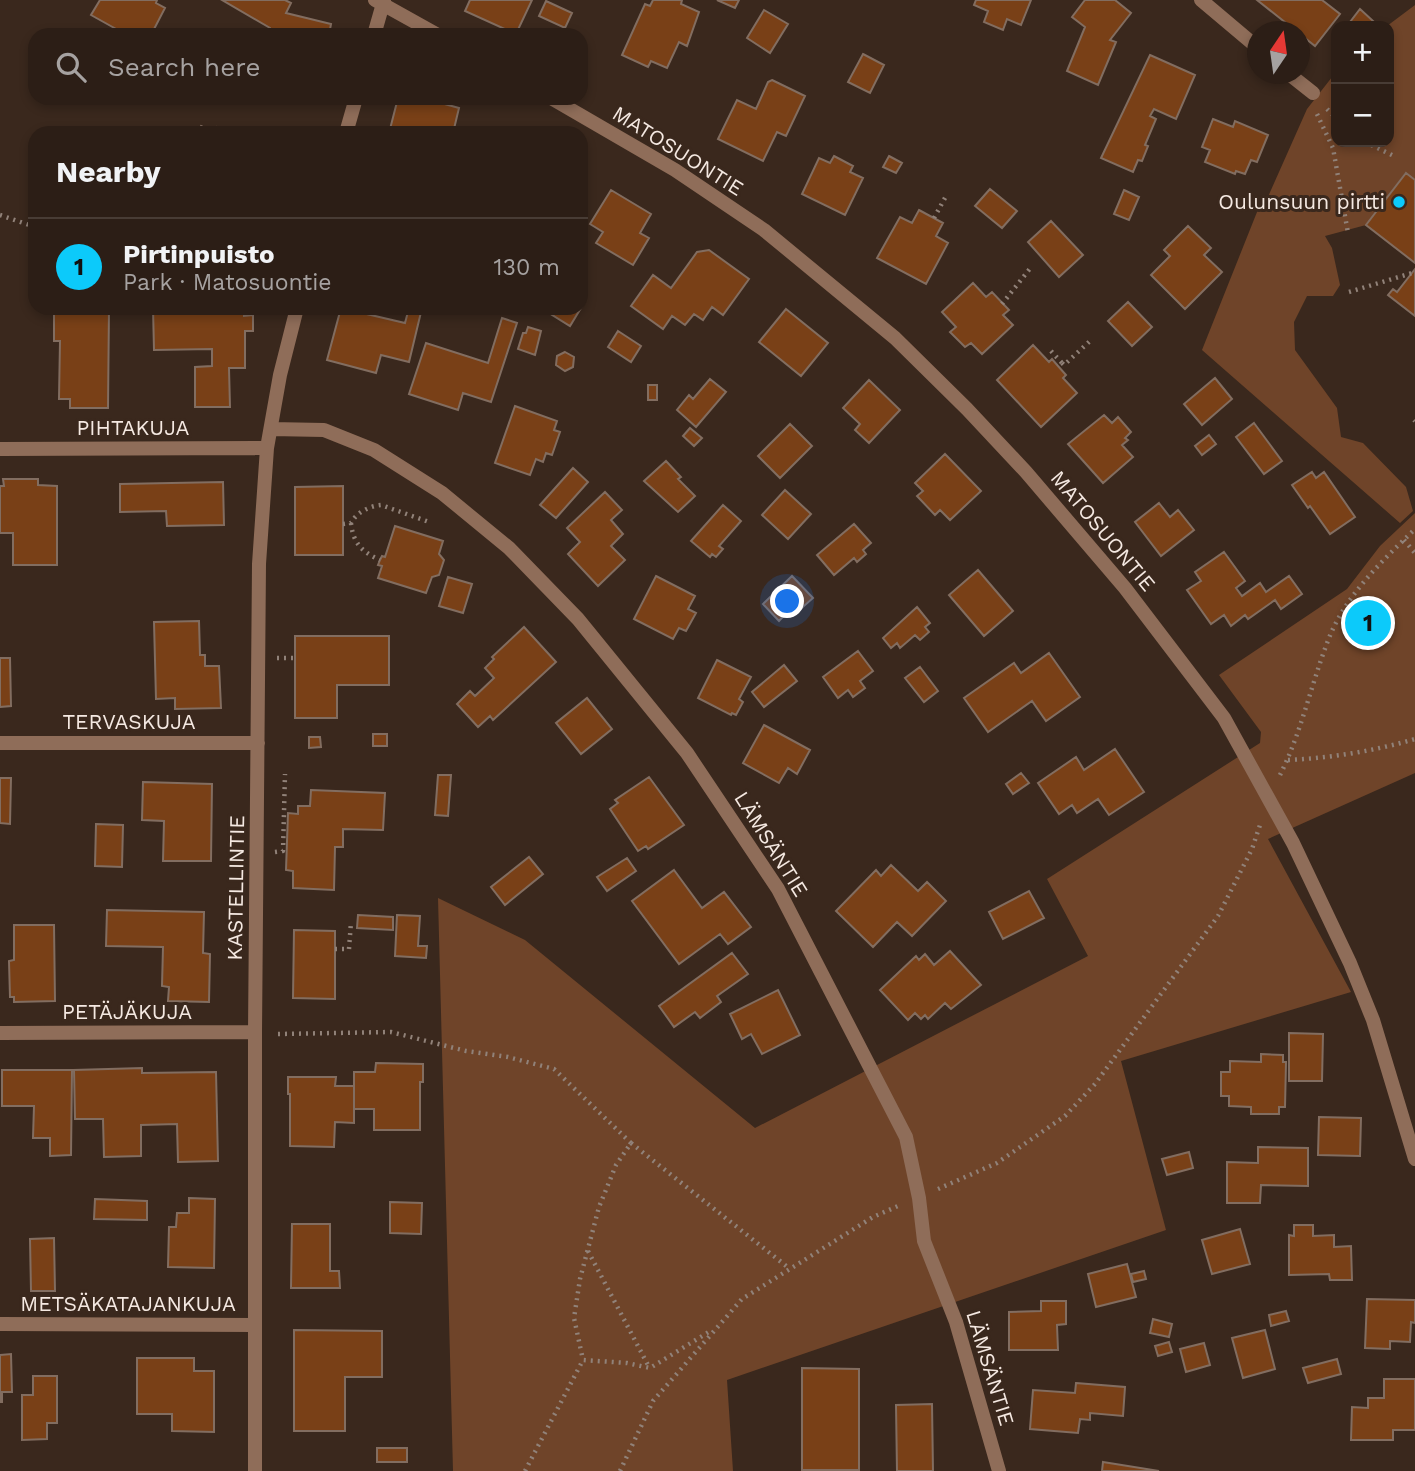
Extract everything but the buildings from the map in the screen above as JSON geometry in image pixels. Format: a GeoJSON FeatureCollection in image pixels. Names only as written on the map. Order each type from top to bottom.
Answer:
{"type":"FeatureCollection","features":[{"type":"Feature","properties":{"kind":"street"},"geometry":{"type":"LineString","coordinates":[[1201,0],[1247,39]]}},
{"type":"Feature","properties":{"kind":"street"},"geometry":{"type":"LineString","coordinates":[[375,28],[381,1],[426,28]]}},
{"type":"Feature","properties":{"kind":"street"},"geometry":{"type":"LineString","coordinates":[[1302,84],[1313,93]]}},
{"type":"Feature","properties":{"kind":"street"},"geometry":{"type":"LineString","coordinates":[[348,126],[354,105]]}},
{"type":"Feature","properties":{"kind":"street","name":"MATOSUONTIE"},"geometry":{"type":"LineString","coordinates":[[563,105],[675,170],[764,230],[904,345],[1026,472],[1125,588],[1224,718],[1269,797],[1350,963],[1373,1020],[1415,1159]]}},
{"type":"Feature","properties":{"kind":"street","name":"KASTELLINTIE"},"geometry":{"type":"LineString","coordinates":[[255,1471],[259,564],[267,448],[280,375],[295,315]]}},
{"type":"Feature","properties":{"kind":"street","name":"LÄMSÄNTIE"},"geometry":{"type":"LineString","coordinates":[[271,429],[324,430],[373,450],[442,493],[509,548],[578,618],[687,753],[778,889],[906,1137],[919,1198],[924,1241],[956,1322],[999,1471]]}},
{"type":"Feature","properties":{"kind":"street","name":"PIHTAKUJA"},"geometry":{"type":"LineString","coordinates":[[0,449],[267,448]]}},
{"type":"Feature","properties":{"kind":"street","name":"TERVASKUJA"},"geometry":{"type":"LineString","coordinates":[[0,743],[258,743]]}},
{"type":"Feature","properties":{"kind":"street","name":"PETÄJÄKUJA"},"geometry":{"type":"LineString","coordinates":[[0,1033],[255,1032]]}},
{"type":"Feature","properties":{"kind":"street","name":"METSÄKATAJANKUJA"},"geometry":{"type":"LineString","coordinates":[[0,1324],[255,1325]]}},
{"type":"Feature","properties":{"kind":"path"},"geometry":{"type":"LineString","coordinates":[[1313,93],[1331,113]]}},
{"type":"Feature","properties":{"kind":"path"},"geometry":{"type":"LineString","coordinates":[[1313,93],[1314,108],[1334,148],[1348,233]]}},
{"type":"Feature","properties":{"kind":"path"},"geometry":{"type":"LineString","coordinates":[[1375,147],[1396,157]]}},
{"type":"Feature","properties":{"kind":"path"},"geometry":{"type":"LineString","coordinates":[[934,218],[946,196]]}},
{"type":"Feature","properties":{"kind":"path"},"geometry":{"type":"LineString","coordinates":[[0,215],[28,225]]}},
{"type":"Feature","properties":{"kind":"path"},"geometry":{"type":"LineString","coordinates":[[1002,304],[1032,266]]}},
{"type":"Feature","properties":{"kind":"path"},"geometry":{"type":"LineString","coordinates":[[1349,292],[1412,273]]}},
{"type":"Feature","properties":{"kind":"path"},"geometry":{"type":"LineString","coordinates":[[1051,351],[1060,364],[1064,365],[1090,341]]}},
{"type":"Feature","properties":{"kind":"path"},"geometry":{"type":"LineString","coordinates":[[380,560],[360,549],[352,534],[351,523],[354,518],[372,505],[381,505],[429,522]]}},
{"type":"Feature","properties":{"kind":"path"},"geometry":{"type":"LineString","coordinates":[[343,524],[351,523]]}},
{"type":"Feature","properties":{"kind":"path"},"geometry":{"type":"LineString","coordinates":[[620,1471],[653,1401],[742,1299],[873,1217],[997,1163],[1065,1116],[1095,1084],[1218,915],[1252,849],[1269,797],[1288,760],[1329,637],[1344,609],[1378,566],[1415,529]]}},
{"type":"Feature","properties":{"kind":"path"},"geometry":{"type":"LineString","coordinates":[[1404,540],[1415,552]]}},
{"type":"Feature","properties":{"kind":"path"},"geometry":{"type":"LineString","coordinates":[[1288,760],[1324,758],[1393,745],[1415,738]]}},
{"type":"Feature","properties":{"kind":"path"},"geometry":{"type":"LineString","coordinates":[[335,949],[349,949],[351,922]]}},
{"type":"Feature","properties":{"kind":"path"},"geometry":{"type":"LineString","coordinates":[[278,1034],[391,1032],[554,1069],[631,1143],[790,1269]]}},
{"type":"Feature","properties":{"kind":"path"},"geometry":{"type":"LineString","coordinates":[[525,1471],[583,1360],[574,1318],[588,1250],[599,1207],[616,1165],[631,1143]]}},
{"type":"Feature","properties":{"kind":"path"},"geometry":{"type":"LineString","coordinates":[[588,1250],[650,1368]]}},
{"type":"Feature","properties":{"kind":"path"},"geometry":{"type":"LineString","coordinates":[[583,1360],[627,1363],[650,1368],[719,1326]]}},
{"type":"Feature","properties":{"kind":"shaded area"},"geometry":{"type":"Polygon","coordinates":[[[1415,5],[1415,180],[1405,173],[1366,225],[1325,236],[1332,248],[1340,285],[1333,296],[1307,296],[1294,322],[1295,350],[1337,408],[1341,437],[1363,443],[1406,487],[1413,511],[1400,523],[1202,350],[1263,197],[1267,199],[1307,109],[1331,78],[1331,147],[1394,147],[1394,21],[1415,5]]]}},
{"type":"Feature","properties":{"kind":"shaded area"},"geometry":{"type":"Polygon","coordinates":[[[1415,513],[1415,773],[1268,839],[1351,992],[1121,1061],[1166,1230],[727,1380],[733,1471],[453,1471],[438,898],[525,940],[755,1128],[1088,956],[1047,879],[1260,743],[1261,732],[1219,675],[1347,589],[1380,546],[1415,513]]]}},
{"type":"Feature","properties":{"kind":"place","name":"Oulunsuun pirtti"},"geometry":{"type":"Point","coordinates":[1399,202]}},
{"type":"Feature","properties":{"kind":"place","name":"Pirtinpuisto"},"geometry":{"type":"Point","coordinates":[1368,623]}}]}
